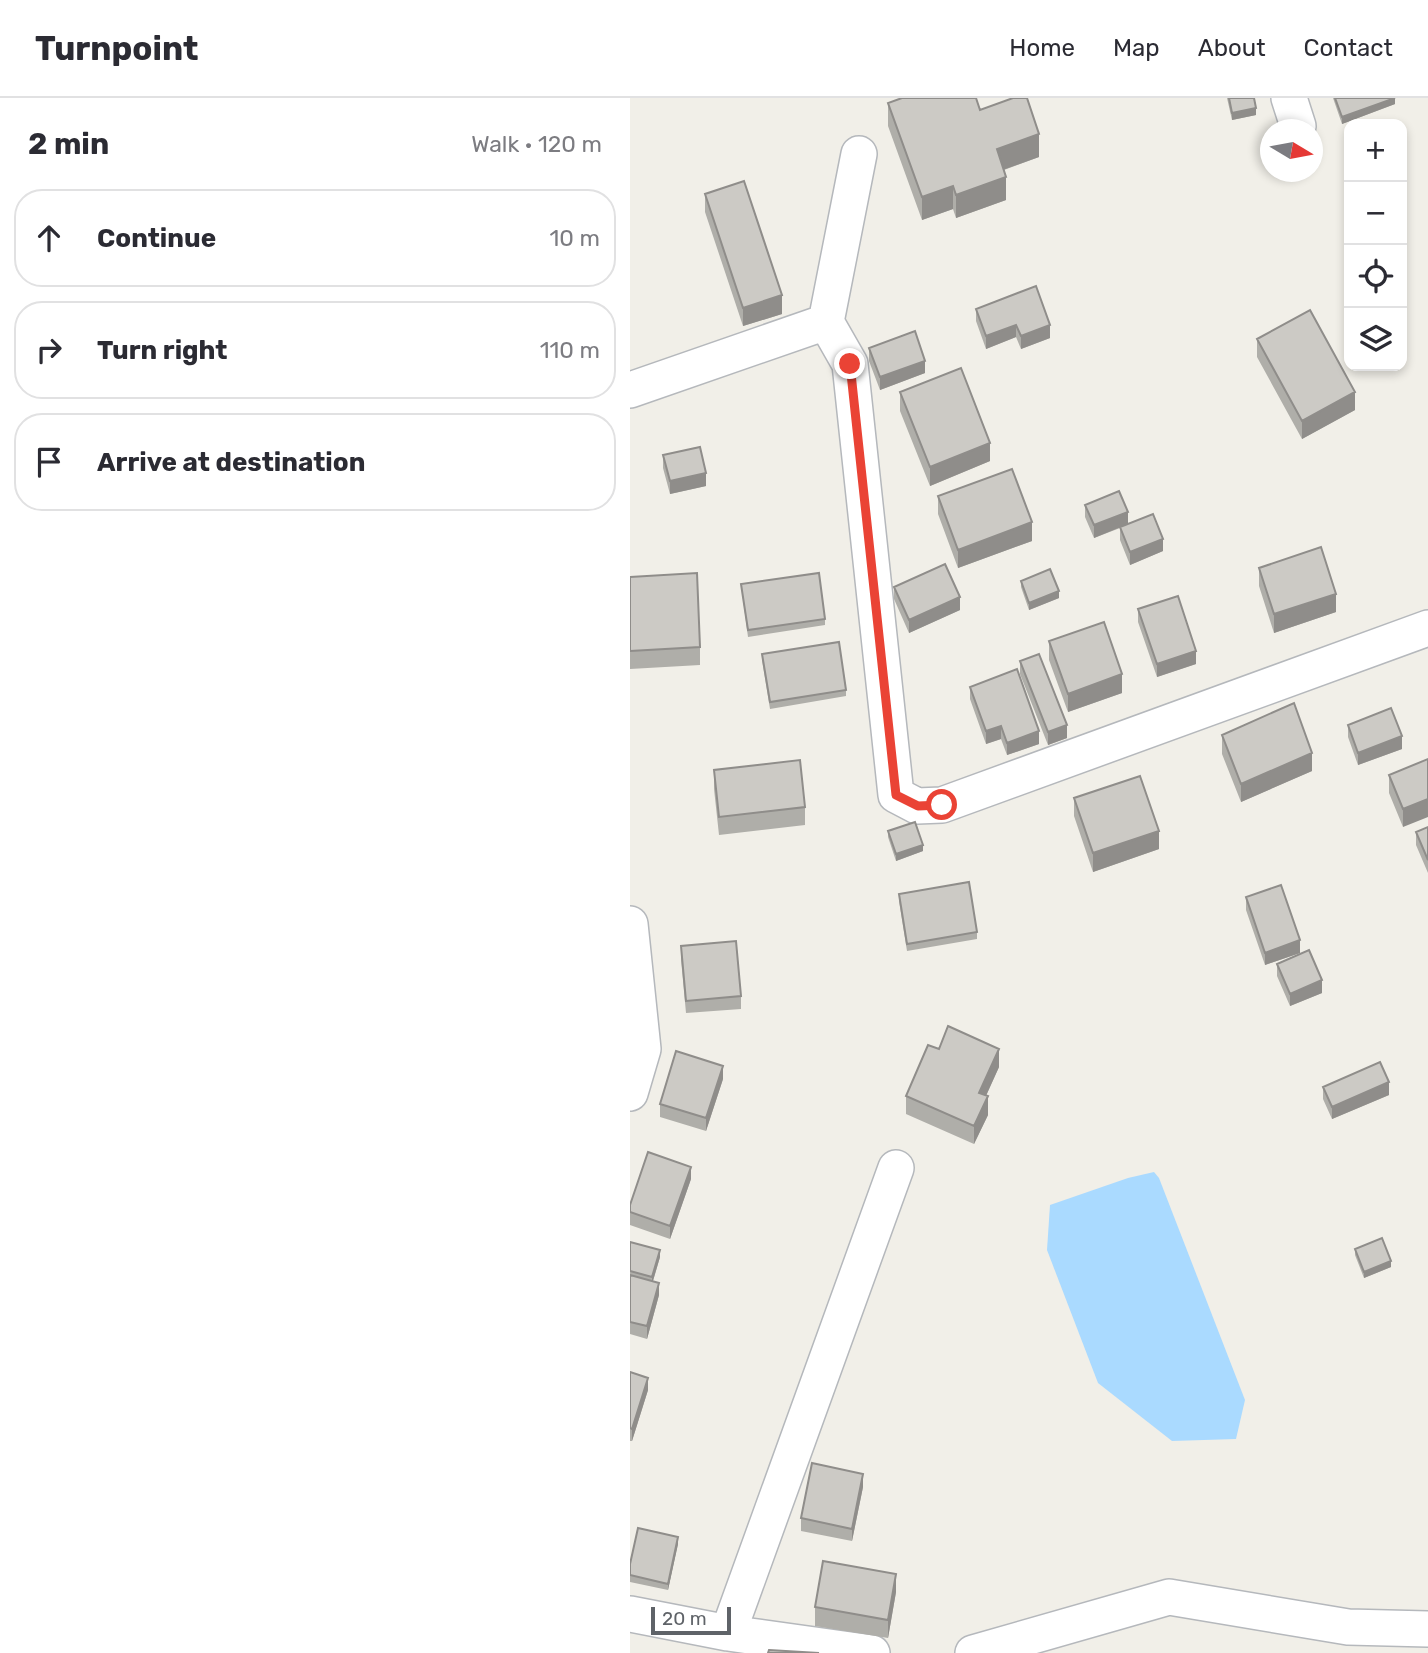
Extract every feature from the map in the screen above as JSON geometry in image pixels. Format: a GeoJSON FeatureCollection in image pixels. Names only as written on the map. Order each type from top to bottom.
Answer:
{"type":"FeatureCollection","features":[{"type":"Feature","properties":{"kind":"street"},"geometry":{"type":"LineString","coordinates":[[859,154],[826,322],[850,364],[896,795],[918,806],[942,805],[1428,628]]}},
{"type":"Feature","properties":{"kind":"street"},"geometry":{"type":"LineString","coordinates":[[630,390],[826,322]]}},
{"type":"Feature","properties":{"kind":"street"},"geometry":{"type":"LineString","coordinates":[[630,924],[643,1049],[630,1093]]}},
{"type":"Feature","properties":{"kind":"street"},"geometry":{"type":"LineString","coordinates":[[729,1633],[896,1168]]}},
{"type":"Feature","properties":{"kind":"street"},"geometry":{"type":"LineString","coordinates":[[972,1653],[1169,1597],[1348,1627],[1428,1629]]}},
{"type":"Feature","properties":{"kind":"street"},"geometry":{"type":"LineString","coordinates":[[630,1614],[729,1633],[872,1653]]}},
{"type":"Feature","properties":{"kind":"water"},"geometry":{"type":"Polygon","coordinates":[[[1154,1172],[1159,1178],[1245,1400],[1236,1439],[1172,1441],[1098,1383],[1047,1250],[1050,1205],[1128,1178],[1154,1172]]]}},
{"type":"Feature","properties":{"kind":"building"},"geometry":{"type":"Polygon","coordinates":[[[902,98],[976,98],[980,110],[1013,98],[1027,98],[1039,134],[997,149],[1006,177],[956,195],[953,186],[922,197],[888,103],[902,98]]]}},
{"type":"Feature","properties":{"kind":"building"},"geometry":{"type":"Polygon","coordinates":[[[1229,98],[1254,98],[1256,108],[1232,113],[1229,98]]]}},
{"type":"Feature","properties":{"kind":"building"},"geometry":{"type":"Polygon","coordinates":[[[1335,98],[1395,98],[1342,117],[1335,98]]]}},
{"type":"Feature","properties":{"kind":"building"},"geometry":{"type":"Polygon","coordinates":[[[744,181],[782,295],[743,308],[705,194],[744,181]]]}},
{"type":"Feature","properties":{"kind":"building"},"geometry":{"type":"Polygon","coordinates":[[[1036,286],[1050,325],[1021,336],[1016,325],[986,336],[976,309],[1036,286]]]}},
{"type":"Feature","properties":{"kind":"building"},"geometry":{"type":"Polygon","coordinates":[[[1310,310],[1355,392],[1302,421],[1257,339],[1310,310]]]}},
{"type":"Feature","properties":{"kind":"building"},"geometry":{"type":"Polygon","coordinates":[[[915,331],[925,361],[880,377],[869,348],[915,331]]]}},
{"type":"Feature","properties":{"kind":"building"},"geometry":{"type":"Polygon","coordinates":[[[961,368],[990,443],[930,467],[900,392],[961,368]]]}},
{"type":"Feature","properties":{"kind":"building"},"geometry":{"type":"Polygon","coordinates":[[[700,447],[706,473],[670,481],[663,455],[700,447]]]}},
{"type":"Feature","properties":{"kind":"building"},"geometry":{"type":"Polygon","coordinates":[[[1012,469],[1032,522],[958,550],[938,496],[1012,469]]]}},
{"type":"Feature","properties":{"kind":"building"},"geometry":{"type":"Polygon","coordinates":[[[1119,491],[1128,512],[1094,525],[1085,505],[1119,491]]]}},
{"type":"Feature","properties":{"kind":"building"},"geometry":{"type":"Polygon","coordinates":[[[1153,514],[1163,539],[1130,552],[1120,527],[1153,514]]]}},
{"type":"Feature","properties":{"kind":"building"},"geometry":{"type":"Polygon","coordinates":[[[1321,547],[1336,594],[1274,614],[1259,568],[1321,547]]]}},
{"type":"Feature","properties":{"kind":"building"},"geometry":{"type":"Polygon","coordinates":[[[945,564],[960,597],[909,620],[894,587],[945,564]]]}},
{"type":"Feature","properties":{"kind":"building"},"geometry":{"type":"Polygon","coordinates":[[[1050,569],[1059,591],[1029,603],[1021,581],[1050,569]]]}},
{"type":"Feature","properties":{"kind":"building"},"geometry":{"type":"Polygon","coordinates":[[[697,573],[700,647],[630,651],[630,577],[697,573]]]}},
{"type":"Feature","properties":{"kind":"building"},"geometry":{"type":"Polygon","coordinates":[[[819,573],[825,619],[748,630],[741,584],[819,573]]]}},
{"type":"Feature","properties":{"kind":"building"},"geometry":{"type":"Polygon","coordinates":[[[1178,596],[1196,651],[1157,664],[1138,609],[1178,596]]]}},
{"type":"Feature","properties":{"kind":"building"},"geometry":{"type":"Polygon","coordinates":[[[1104,622],[1122,674],[1068,694],[1049,641],[1104,622]]]}},
{"type":"Feature","properties":{"kind":"building"},"geometry":{"type":"Polygon","coordinates":[[[839,642],[846,690],[770,702],[762,654],[839,642]]]}},
{"type":"Feature","properties":{"kind":"building"},"geometry":{"type":"Polygon","coordinates":[[[1039,654],[1067,725],[1048,732],[1020,661],[1039,654]]]}},
{"type":"Feature","properties":{"kind":"building"},"geometry":{"type":"Polygon","coordinates":[[[1017,669],[1039,731],[1007,743],[1001,726],[986,731],[970,687],[1017,669]]]}},
{"type":"Feature","properties":{"kind":"building"},"geometry":{"type":"Polygon","coordinates":[[[1294,703],[1312,753],[1241,784],[1222,735],[1294,703]]]}},
{"type":"Feature","properties":{"kind":"building"},"geometry":{"type":"Polygon","coordinates":[[[1391,708],[1402,736],[1358,753],[1348,725],[1391,708]]]}},
{"type":"Feature","properties":{"kind":"building"},"geometry":{"type":"Polygon","coordinates":[[[1428,759],[1428,799],[1403,809],[1389,775],[1428,759]]]}},
{"type":"Feature","properties":{"kind":"building"},"geometry":{"type":"Polygon","coordinates":[[[800,760],[805,807],[719,817],[714,770],[800,760]]]}},
{"type":"Feature","properties":{"kind":"building"},"geometry":{"type":"Polygon","coordinates":[[[1140,776],[1159,831],[1093,853],[1074,798],[1140,776]]]}},
{"type":"Feature","properties":{"kind":"building"},"geometry":{"type":"Polygon","coordinates":[[[915,822],[923,845],[896,854],[888,831],[915,822]]]}},
{"type":"Feature","properties":{"kind":"building"},"geometry":{"type":"Polygon","coordinates":[[[1428,827],[1428,860],[1416,832],[1428,827]]]}},
{"type":"Feature","properties":{"kind":"building"},"geometry":{"type":"Polygon","coordinates":[[[969,882],[977,932],[907,944],[899,894],[969,882]]]}},
{"type":"Feature","properties":{"kind":"building"},"geometry":{"type":"Polygon","coordinates":[[[1281,885],[1300,940],[1265,953],[1246,897],[1281,885]]]}},
{"type":"Feature","properties":{"kind":"building"},"geometry":{"type":"Polygon","coordinates":[[[736,941],[741,996],[686,1001],[681,946],[736,941]]]}},
{"type":"Feature","properties":{"kind":"building"},"geometry":{"type":"Polygon","coordinates":[[[1309,950],[1322,980],[1290,994],[1277,964],[1309,950]]]}},
{"type":"Feature","properties":{"kind":"building"},"geometry":{"type":"Polygon","coordinates":[[[948,1026],[999,1049],[979,1093],[988,1096],[974,1126],[906,1096],[928,1045],[939,1049],[948,1026]]]}},
{"type":"Feature","properties":{"kind":"building"},"geometry":{"type":"Polygon","coordinates":[[[676,1051],[723,1066],[706,1118],[660,1104],[676,1051]]]}},
{"type":"Feature","properties":{"kind":"building"},"geometry":{"type":"Polygon","coordinates":[[[1380,1062],[1389,1082],[1332,1107],[1323,1087],[1380,1062]]]}},
{"type":"Feature","properties":{"kind":"building"},"geometry":{"type":"Polygon","coordinates":[[[648,1152],[691,1167],[670,1226],[630,1212],[648,1152]]]}},
{"type":"Feature","properties":{"kind":"building"},"geometry":{"type":"Polygon","coordinates":[[[1382,1238],[1391,1261],[1364,1272],[1355,1249],[1382,1238]]]}},
{"type":"Feature","properties":{"kind":"building"},"geometry":{"type":"Polygon","coordinates":[[[630,1242],[660,1250],[652,1277],[630,1271],[630,1242]]]}},
{"type":"Feature","properties":{"kind":"building"},"geometry":{"type":"Polygon","coordinates":[[[630,1275],[659,1283],[647,1326],[630,1322],[630,1275]]]}},
{"type":"Feature","properties":{"kind":"building"},"geometry":{"type":"Polygon","coordinates":[[[630,1372],[648,1378],[632,1429],[630,1428],[630,1372]]]}},
{"type":"Feature","properties":{"kind":"building"},"geometry":{"type":"Polygon","coordinates":[[[812,1463],[863,1474],[852,1529],[801,1518],[812,1463]]]}},
{"type":"Feature","properties":{"kind":"building"},"geometry":{"type":"Polygon","coordinates":[[[638,1528],[678,1537],[668,1584],[630,1575],[638,1528]]]}},
{"type":"Feature","properties":{"kind":"building"},"geometry":{"type":"Polygon","coordinates":[[[823,1561],[896,1574],[888,1620],[815,1607],[823,1561]]]}},
{"type":"Feature","properties":{"kind":"building"},"geometry":{"type":"Polygon","coordinates":[[[769,1650],[819,1653],[768,1653],[769,1650]]]}},
{"type":"Feature","properties":{"kind":"route"},"geometry":{"type":"LineString","coordinates":[[850,364],[896,795],[918,806],[942,805]]}}]}
